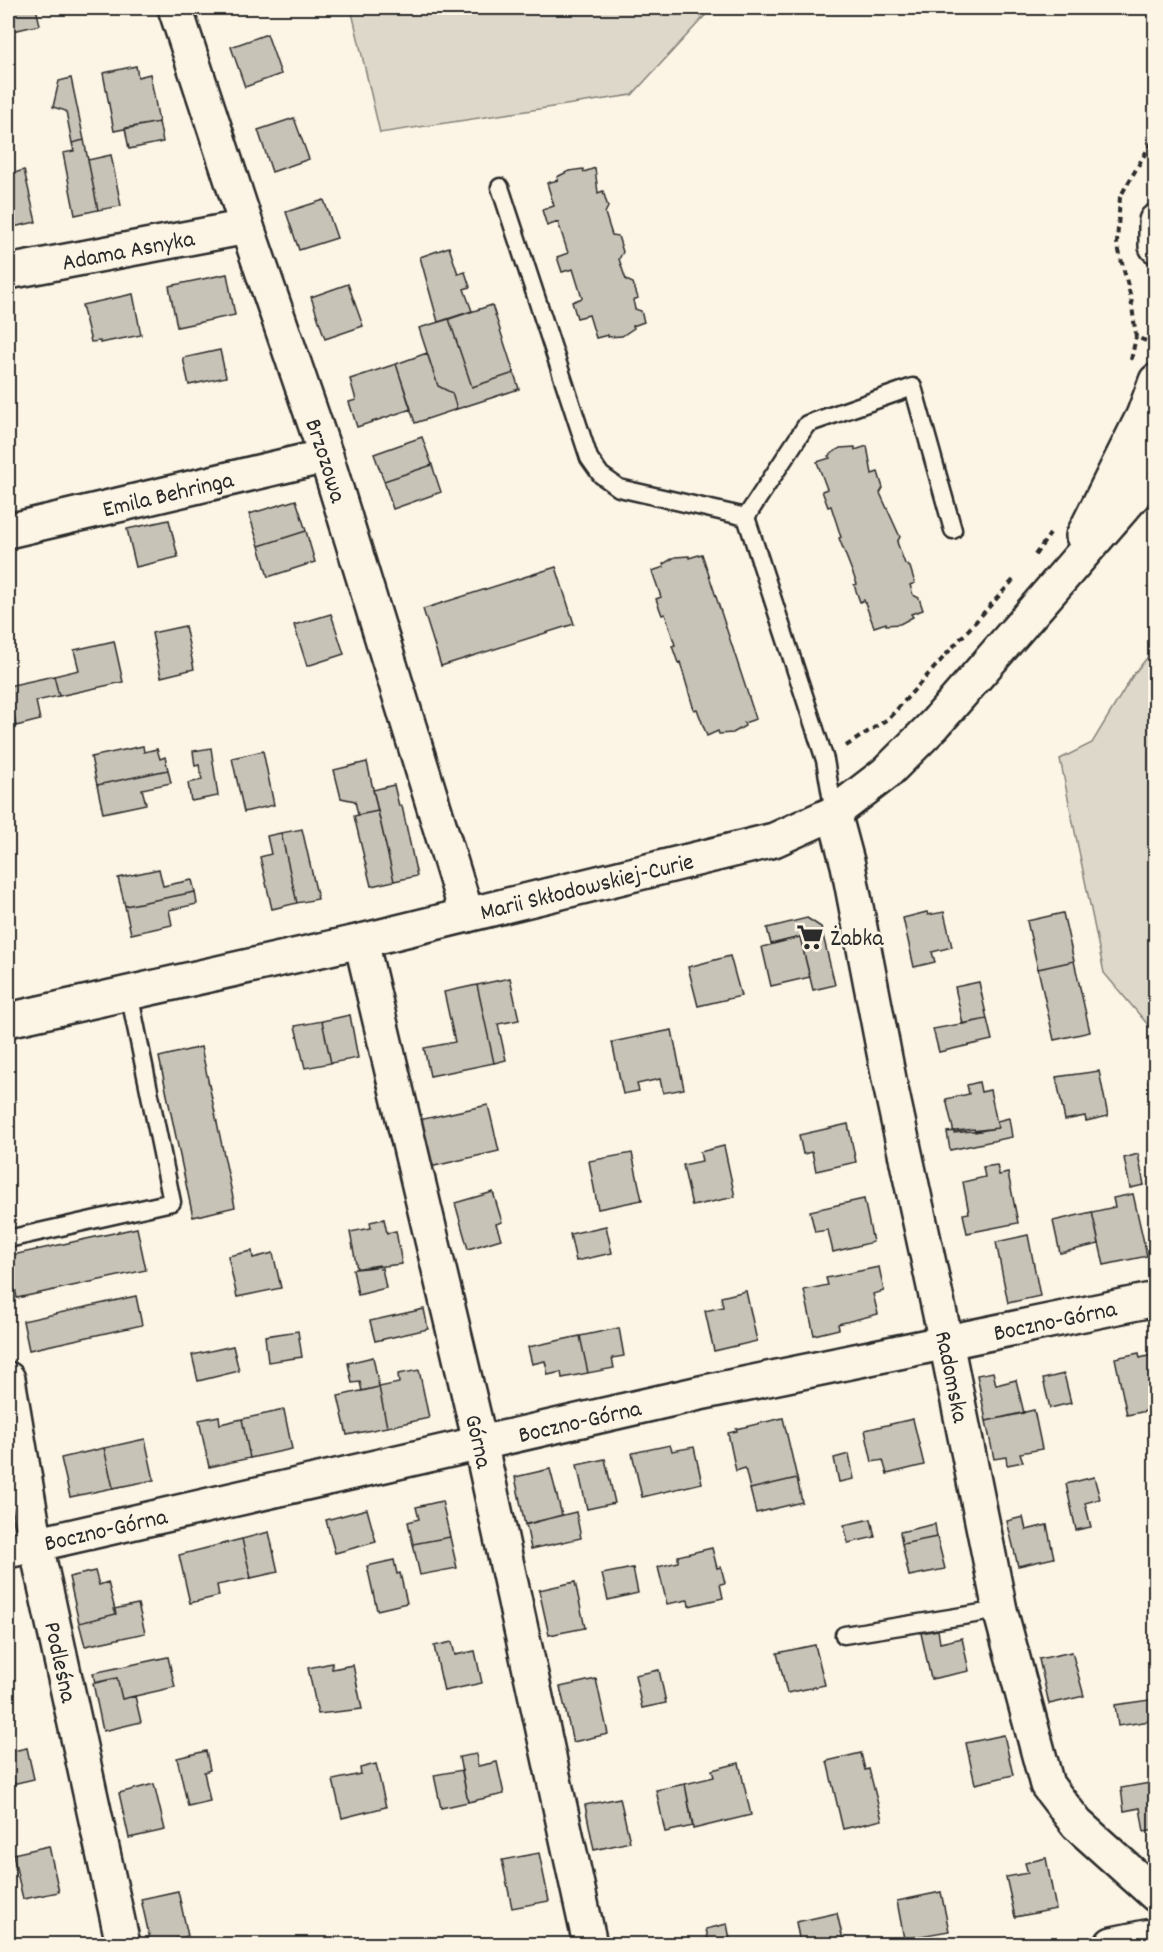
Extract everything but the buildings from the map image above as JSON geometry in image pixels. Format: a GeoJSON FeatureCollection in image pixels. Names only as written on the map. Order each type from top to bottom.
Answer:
{"type":"FeatureCollection","features":[{"type":"Feature","properties":{"kind":"street","name":"Brzozowa"},"geometry":{"type":"LineString","coordinates":[[176,8],[247,227],[326,456],[467,915]]}},
{"type":"Feature","properties":{"kind":"street"},"geometry":{"type":"LineString","coordinates":[[1155,222],[1155,246]]}},
{"type":"Feature","properties":{"kind":"street","name":"Adama Asnyka"},"geometry":{"type":"LineString","coordinates":[[8,272],[247,227]]}},
{"type":"Feature","properties":{"kind":"street","name":"Marii Skłodowskiej-Curie"},"geometry":{"type":"LineString","coordinates":[[1066,572],[1143,416],[1142,375]]}},
{"type":"Feature","properties":{"kind":"street","name":"Marii Skłodowskiej-Curie"},"geometry":{"type":"LineString","coordinates":[[8,1020],[362,941],[774,840],[834,813],[886,773],[935,724],[1133,496],[1155,455]]}},
{"type":"Feature","properties":{"kind":"street","name":"Emila Behringa"},"geometry":{"type":"LineString","coordinates":[[8,531],[326,456]]}},
{"type":"Feature","properties":{"kind":"street","name":"Radomska"},"geometry":{"type":"LineString","coordinates":[[834,813],[848,865],[890,1084],[946,1342],[1000,1610],[1047,1785],[1077,1824],[1155,1895]]}},
{"type":"Feature","properties":{"kind":"street","name":"Górna"},"geometry":{"type":"LineString","coordinates":[[362,941],[480,1442],[590,1944]]}},
{"type":"Feature","properties":{"kind":"street","name":"Boczno-Górna"},"geometry":{"type":"LineString","coordinates":[[22,1548],[480,1442],[1155,1299]]}},
{"type":"Feature","properties":{"kind":"street","name":"Podleśna"},"geometry":{"type":"LineString","coordinates":[[8,1379],[22,1548],[123,1944]]}},
{"type":"Feature","properties":{"kind":"street"},"geometry":{"type":"LineString","coordinates":[[1112,1944],[1155,1935]]}},
{"type":"Feature","properties":{"kind":"lane"},"geometry":{"type":"LineString","coordinates":[[501,187],[589,458],[602,475],[619,488],[746,517]]}},
{"type":"Feature","properties":{"kind":"lane"},"geometry":{"type":"LineString","coordinates":[[746,517],[807,424],[913,387],[953,530]]}},
{"type":"Feature","properties":{"kind":"lane"},"geometry":{"type":"LineString","coordinates":[[746,517],[825,760],[834,813]]}},
{"type":"Feature","properties":{"kind":"lane"},"geometry":{"type":"LineString","coordinates":[[8,1239],[172,1202],[129,993]]}},
{"type":"Feature","properties":{"kind":"lane"},"geometry":{"type":"LineString","coordinates":[[844,1635],[1000,1610]]}},
{"type":"Feature","properties":{"kind":"path"},"geometry":{"type":"LineString","coordinates":[[1136,338],[1142,375]]}},
{"type":"Feature","properties":{"kind":"path"},"geometry":{"type":"LineString","coordinates":[[1034,557],[1054,528]]}},
{"type":"Feature","properties":{"kind":"path"},"geometry":{"type":"LineString","coordinates":[[825,760],[889,718],[1019,574]]}},
{"type":"Feature","properties":{"kind":"shaded area"},"geometry":{"type":"Polygon","coordinates":[[[351,8],[712,8],[632,95],[380,133],[351,8]]]}},
{"type":"Feature","properties":{"kind":"shaded area"},"geometry":{"type":"Polygon","coordinates":[[[1155,648],[1155,1033],[1104,973],[1060,759],[1092,743],[1133,675],[1155,648]]]}},
{"type":"Feature","properties":{"kind":"place","name":"Żabka"},"geometry":{"type":"Point","coordinates":[810,937]}}]}
